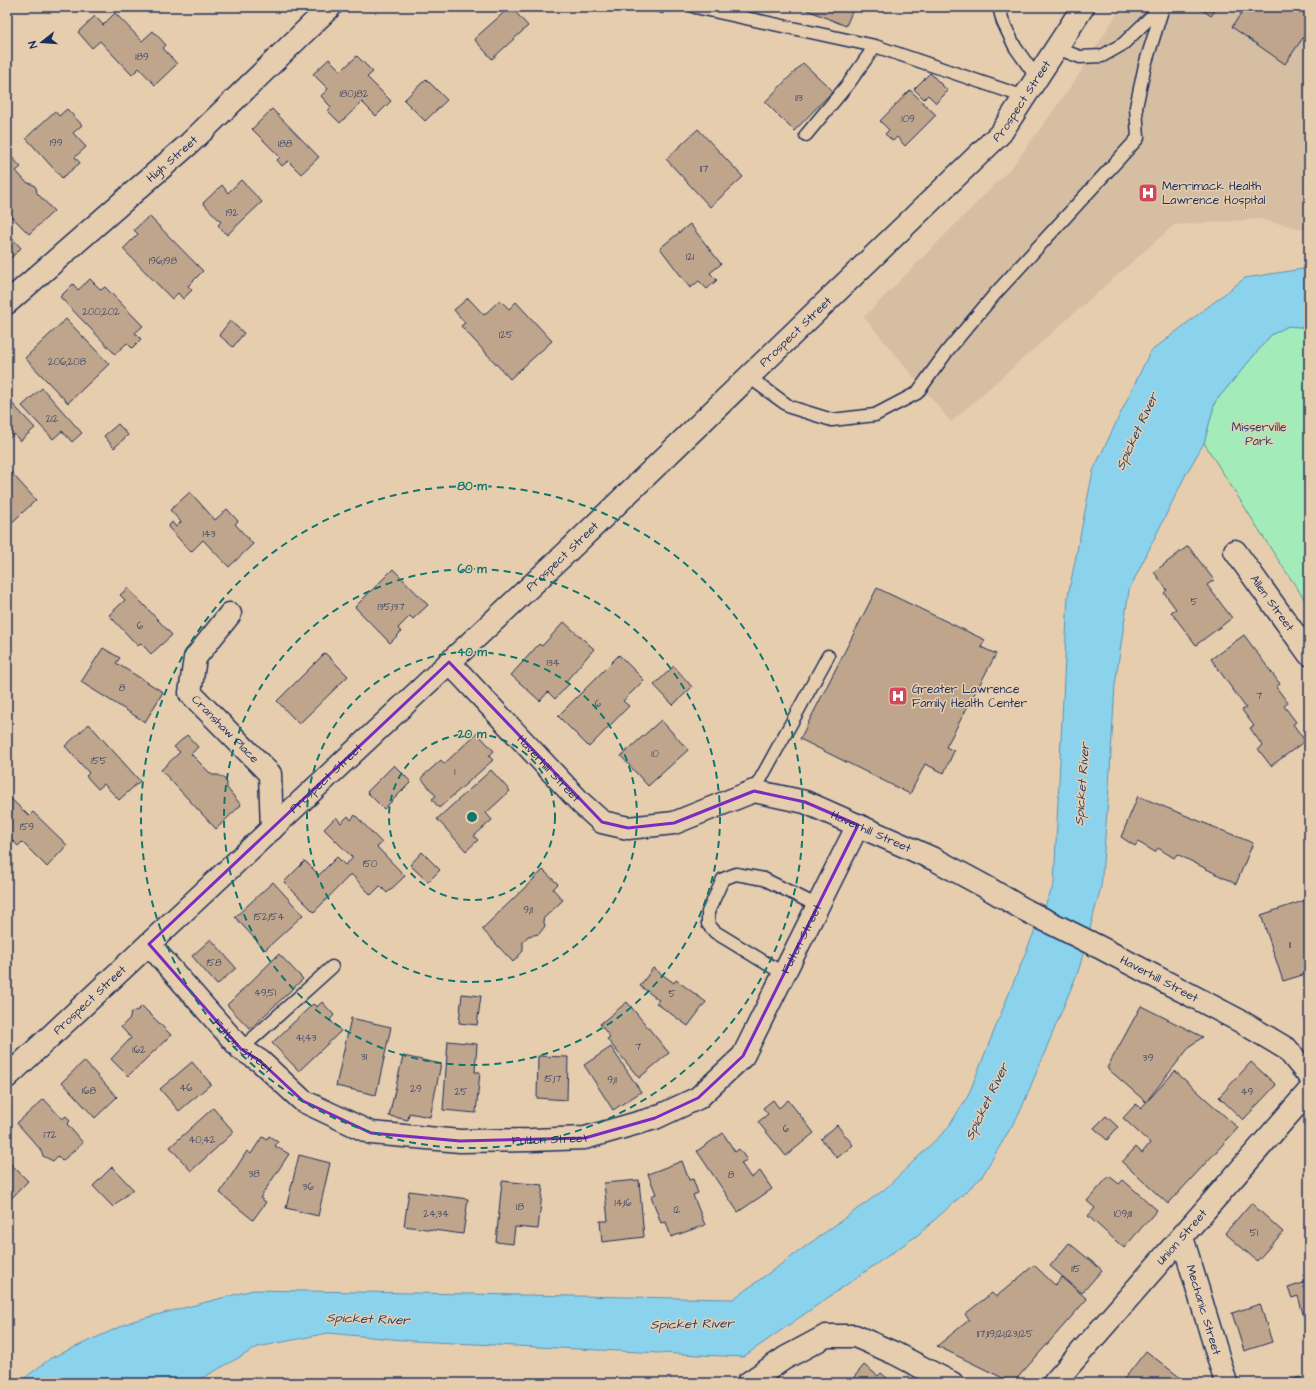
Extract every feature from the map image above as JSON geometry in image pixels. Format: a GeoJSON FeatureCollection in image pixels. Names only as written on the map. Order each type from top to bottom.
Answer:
{"type":"FeatureCollection","features":[{"type":"Feature","properties":{"kind":"street","name":"High Street"},"geometry":{"type":"LineString","coordinates":[[7,303],[190,143],[330,7]]}},
{"type":"Feature","properties":{"kind":"street","name":"Prospect Street"},"geometry":{"type":"LineString","coordinates":[[10,1069],[149,944],[570,549],[750,377],[1001,133],[1082,7]]}},
{"type":"Feature","properties":{"kind":"street","name":"Allen Street"},"geometry":{"type":"LineString","coordinates":[[1235,551],[1309,654]]}},
{"type":"Feature","properties":{"kind":"street","name":"Cranshaw Place"},"geometry":{"type":"LineString","coordinates":[[230,614],[195,658],[190,693],[270,774],[272,829]]}},
{"type":"Feature","properties":{"kind":"street","name":"Haverhill Street"},"geometry":{"type":"LineString","coordinates":[[449,662],[581,803],[602,822],[628,828],[674,823],[754,791],[805,802],[936,860],[1025,910],[1240,1021],[1287,1049],[1309,1076]]}},
{"type":"Feature","properties":{"kind":"street","name":"Fulton Street"},"geometry":{"type":"LineString","coordinates":[[149,944],[241,1050],[260,1061],[303,1101],[371,1133],[460,1141],[585,1138],[655,1118],[698,1098],[743,1056],[858,825]]}},
{"type":"Feature","properties":{"kind":"street","name":"Union Street"},"geometry":{"type":"LineString","coordinates":[[1054,1383],[1309,1091]]}},
{"type":"Feature","properties":{"kind":"street","name":"Mechanic Street"},"geometry":{"type":"LineString","coordinates":[[1182,1237],[1226,1383]]}},
{"type":"Feature","properties":{"kind":"street"},"geometry":{"type":"LineString","coordinates":[[748,1383],[785,1358],[826,1336],[855,1336],[894,1353],[952,1383]]}},
{"type":"Feature","properties":{"kind":"lane"},"geometry":{"type":"LineString","coordinates":[[695,7],[874,46],[1025,97]]}},
{"type":"Feature","properties":{"kind":"lane"},"geometry":{"type":"LineString","coordinates":[[999,7],[1003,22],[1015,47],[1037,78]]}},
{"type":"Feature","properties":{"kind":"lane"},"geometry":{"type":"LineString","coordinates":[[1056,48],[1080,57],[1102,56],[1123,44],[1162,7]]}},
{"type":"Feature","properties":{"kind":"lane"},"geometry":{"type":"LineString","coordinates":[[750,377],[790,407],[832,420],[875,415],[917,393],[948,350],[995,294],[1138,138],[1136,107],[1145,65],[1162,7]]}},
{"type":"Feature","properties":{"kind":"lane"},"geometry":{"type":"LineString","coordinates":[[806,135],[849,83],[874,46]]}},
{"type":"Feature","properties":{"kind":"lane"},"geometry":{"type":"LineString","coordinates":[[754,791],[828,656]]}},
{"type":"Feature","properties":{"kind":"lane"},"geometry":{"type":"LineString","coordinates":[[784,974],[714,932],[708,924],[708,912],[723,879],[736,874],[764,879],[818,906]]}},
{"type":"Feature","properties":{"kind":"lane"},"geometry":{"type":"LineString","coordinates":[[241,1050],[332,967]]}},
{"type":"Feature","properties":{"kind":"highlighted area"},"geometry":{"type":"Polygon","coordinates":[[[449,662],[602,822],[628,828],[674,823],[754,791],[805,802],[858,825],[743,1056],[698,1098],[655,1118],[585,1138],[460,1141],[371,1133],[303,1101],[260,1061],[241,1049],[149,944],[449,662]]]}},
{"type":"Feature","properties":{"kind":"shaded area","name":"Merrimack Health Lawrence Hospital"},"geometry":{"type":"Polygon","coordinates":[[[1121,7],[1309,7],[1309,231],[1261,219],[1174,225],[951,422],[864,317],[1013,166],[1074,82],[1121,7]]]}},
{"type":"Feature","properties":{"kind":"green space","name":"Misserville Park"},"geometry":{"type":"Polygon","coordinates":[[[1288,326],[1309,327],[1309,606],[1204,443],[1215,402],[1271,335],[1288,326]]]}},
{"type":"Feature","properties":{"kind":"water","name":"Spicket River"},"geometry":{"type":"Polygon","coordinates":[[[1309,268],[1309,328],[1288,326],[1271,335],[1215,402],[1204,443],[1186,474],[1129,590],[1115,685],[1101,887],[1079,969],[1020,1112],[981,1178],[919,1234],[743,1357],[413,1341],[328,1333],[258,1347],[202,1378],[181,1383],[18,1383],[51,1358],[133,1321],[253,1290],[733,1299],[885,1189],[947,1129],[968,1096],[1054,884],[1068,596],[1093,471],[1150,352],[1245,278],[1309,268]]]}},
{"type":"Feature","properties":{"kind":"building"},"geometry":{"type":"Polygon","coordinates":[[[510,7],[528,26],[492,59],[474,39],[510,7]]]}},
{"type":"Feature","properties":{"kind":"building"},"geometry":{"type":"Polygon","coordinates":[[[642,7],[665,7],[663,14],[642,7]]]}},
{"type":"Feature","properties":{"kind":"building"},"geometry":{"type":"Polygon","coordinates":[[[800,7],[854,7],[846,26],[800,7]]]}},
{"type":"Feature","properties":{"kind":"building"},"geometry":{"type":"Polygon","coordinates":[[[1198,7],[1218,7],[1211,16],[1198,7]]]}},
{"type":"Feature","properties":{"kind":"building"},"geometry":{"type":"Polygon","coordinates":[[[1240,7],[1297,7],[1309,15],[1309,29],[1285,64],[1232,27],[1244,9],[1240,7]]]}},
{"type":"Feature","properties":{"kind":"building"},"geometry":{"type":"Polygon","coordinates":[[[115,13],[142,41],[153,31],[166,45],[163,48],[177,64],[155,85],[139,68],[132,75],[100,41],[92,48],[78,32],[95,16],[103,25],[115,13]]]}},
{"type":"Feature","properties":{"kind":"building"},"geometry":{"type":"Polygon","coordinates":[[[357,56],[373,72],[367,77],[391,101],[376,116],[362,102],[340,123],[328,111],[331,107],[321,96],[328,89],[313,74],[329,59],[341,71],[357,56]]]}},
{"type":"Feature","properties":{"kind":"building"},"geometry":{"type":"Polygon","coordinates":[[[803,63],[833,91],[794,131],[765,102],[803,63]]]}},
{"type":"Feature","properties":{"kind":"building"},"geometry":{"type":"Polygon","coordinates":[[[930,73],[948,91],[936,103],[928,95],[924,99],[914,89],[930,73]]]}},
{"type":"Feature","properties":{"kind":"building"},"geometry":{"type":"Polygon","coordinates":[[[426,79],[447,100],[425,121],[404,100],[426,79]]]}},
{"type":"Feature","properties":{"kind":"building"},"geometry":{"type":"Polygon","coordinates":[[[910,90],[936,115],[905,146],[897,137],[893,141],[885,134],[889,130],[880,121],[910,90]]]}},
{"type":"Feature","properties":{"kind":"building"},"geometry":{"type":"Polygon","coordinates":[[[67,109],[82,125],[73,133],[86,147],[75,157],[80,163],[62,178],[26,138],[55,111],[59,116],[67,109]]]}},
{"type":"Feature","properties":{"kind":"building"},"geometry":{"type":"Polygon","coordinates":[[[272,109],[319,157],[301,174],[288,161],[282,166],[277,160],[280,157],[252,129],[272,109]]]}},
{"type":"Feature","properties":{"kind":"building"},"geometry":{"type":"Polygon","coordinates":[[[698,129],[743,177],[710,207],[666,159],[698,129]]]}},
{"type":"Feature","properties":{"kind":"building"},"geometry":{"type":"Polygon","coordinates":[[[7,152],[21,167],[16,171],[26,182],[34,185],[37,193],[54,211],[29,234],[7,212],[7,152]]]}},
{"type":"Feature","properties":{"kind":"building"},"geometry":{"type":"Polygon","coordinates":[[[241,180],[262,202],[227,235],[218,225],[221,222],[203,203],[222,185],[228,193],[241,180]]]}},
{"type":"Feature","properties":{"kind":"building"},"geometry":{"type":"Polygon","coordinates":[[[149,216],[203,271],[188,286],[192,290],[183,299],[178,293],[172,299],[123,249],[138,234],[134,230],[149,216]]]}},
{"type":"Feature","properties":{"kind":"building"},"geometry":{"type":"Polygon","coordinates":[[[690,224],[721,264],[710,273],[717,280],[707,289],[699,281],[690,288],[660,248],[690,224]]]}},
{"type":"Feature","properties":{"kind":"building"},"geometry":{"type":"Polygon","coordinates":[[[10,236],[21,248],[7,262],[7,239],[10,236]]]}},
{"type":"Feature","properties":{"kind":"building"},"geometry":{"type":"Polygon","coordinates":[[[90,279],[101,290],[105,287],[143,326],[135,333],[141,339],[132,348],[127,343],[115,354],[60,297],[73,284],[78,290],[90,279]]]}},
{"type":"Feature","properties":{"kind":"building"},"geometry":{"type":"Polygon","coordinates":[[[468,298],[484,315],[500,300],[509,309],[516,302],[552,341],[510,379],[461,326],[465,323],[454,310],[468,298]]]}},
{"type":"Feature","properties":{"kind":"building"},"geometry":{"type":"Polygon","coordinates":[[[66,319],[109,364],[68,403],[25,358],[66,319]]]}},
{"type":"Feature","properties":{"kind":"building"},"geometry":{"type":"Polygon","coordinates":[[[230,321],[244,333],[233,347],[219,335],[230,321]]]}},
{"type":"Feature","properties":{"kind":"building"},"geometry":{"type":"Polygon","coordinates":[[[42,388],[82,433],[72,442],[62,431],[53,439],[22,406],[42,388]]]}},
{"type":"Feature","properties":{"kind":"building"},"geometry":{"type":"Polygon","coordinates":[[[7,398],[35,428],[20,441],[14,434],[7,440],[7,398]]]}},
{"type":"Feature","properties":{"kind":"building"},"geometry":{"type":"Polygon","coordinates":[[[118,424],[128,435],[114,448],[104,436],[118,424]]]}},
{"type":"Feature","properties":{"kind":"building"},"geometry":{"type":"Polygon","coordinates":[[[7,468],[36,500],[7,527],[7,468]]]}},
{"type":"Feature","properties":{"kind":"building"},"geometry":{"type":"Polygon","coordinates":[[[190,492],[215,520],[227,509],[238,521],[235,524],[253,544],[229,567],[203,540],[191,552],[168,527],[172,522],[176,527],[181,522],[170,510],[190,492]]]}},
{"type":"Feature","properties":{"kind":"building"},"geometry":{"type":"Polygon","coordinates":[[[1188,546],[1214,580],[1207,585],[1232,618],[1196,645],[1171,612],[1176,609],[1164,593],[1167,590],[1154,572],[1188,546]]]}},
{"type":"Feature","properties":{"kind":"building"},"geometry":{"type":"Polygon","coordinates":[[[393,569],[428,605],[413,619],[410,616],[398,628],[401,632],[390,643],[355,607],[393,569]]]}},
{"type":"Feature","properties":{"kind":"building"},"geometry":{"type":"Polygon","coordinates":[[[128,588],[172,635],[151,654],[141,643],[138,646],[109,615],[125,600],[120,595],[128,588]]]}},
{"type":"Feature","properties":{"kind":"building","name":"Greater Lawrence Family Health Center"},"geometry":{"type":"Polygon","coordinates":[[[877,588],[985,640],[981,647],[996,654],[946,747],[954,751],[944,773],[925,764],[910,794],[800,739],[877,588]]]}},
{"type":"Feature","properties":{"kind":"building"},"geometry":{"type":"Polygon","coordinates":[[[564,622],[594,649],[566,681],[569,684],[555,699],[548,692],[540,701],[511,675],[539,644],[542,646],[564,622]]]}},
{"type":"Feature","properties":{"kind":"building"},"geometry":{"type":"Polygon","coordinates":[[[1244,635],[1280,684],[1276,687],[1288,703],[1284,706],[1296,722],[1293,724],[1305,741],[1271,766],[1258,749],[1262,745],[1250,728],[1254,726],[1242,710],[1246,708],[1211,659],[1244,635]]]}},
{"type":"Feature","properties":{"kind":"building"},"geometry":{"type":"Polygon","coordinates":[[[103,648],[120,658],[116,663],[163,692],[145,722],[81,682],[103,648]]]}},
{"type":"Feature","properties":{"kind":"building"},"geometry":{"type":"Polygon","coordinates":[[[325,653],[348,676],[299,724],[277,701],[325,653]]]}},
{"type":"Feature","properties":{"kind":"building"},"geometry":{"type":"Polygon","coordinates":[[[619,655],[644,680],[623,701],[629,706],[589,747],[558,716],[619,655]]]}},
{"type":"Feature","properties":{"kind":"building"},"geometry":{"type":"Polygon","coordinates":[[[674,666],[692,687],[673,705],[654,685],[674,666]]]}},
{"type":"Feature","properties":{"kind":"building"},"geometry":{"type":"Polygon","coordinates":[[[661,720],[688,750],[648,786],[621,756],[661,720]]]}},
{"type":"Feature","properties":{"kind":"building"},"geometry":{"type":"Polygon","coordinates":[[[89,724],[140,781],[119,800],[104,784],[98,789],[86,776],[89,773],[65,746],[89,724]]]}},
{"type":"Feature","properties":{"kind":"building"},"geometry":{"type":"Polygon","coordinates":[[[477,733],[494,751],[489,756],[493,760],[439,808],[432,799],[436,796],[421,778],[441,760],[444,764],[477,733]]]}},
{"type":"Feature","properties":{"kind":"building"},"geometry":{"type":"Polygon","coordinates":[[[187,735],[198,747],[191,754],[212,775],[218,775],[224,778],[227,783],[227,788],[241,805],[216,829],[161,770],[180,752],[174,747],[187,735]]]}},
{"type":"Feature","properties":{"kind":"building"},"geometry":{"type":"Polygon","coordinates":[[[394,765],[411,782],[384,809],[367,792],[394,765]]]}},
{"type":"Feature","properties":{"kind":"building"},"geometry":{"type":"Polygon","coordinates":[[[491,770],[510,791],[486,813],[492,820],[474,836],[478,840],[466,851],[437,819],[491,770]]]}},
{"type":"Feature","properties":{"kind":"building"},"geometry":{"type":"Polygon","coordinates":[[[7,795],[29,816],[33,812],[67,845],[47,867],[22,842],[18,846],[7,835],[7,795]]]}},
{"type":"Feature","properties":{"kind":"building"},"geometry":{"type":"Polygon","coordinates":[[[1138,796],[1253,843],[1236,884],[1177,854],[1174,858],[1158,848],[1155,852],[1138,842],[1135,846],[1121,837],[1138,796]]]}},
{"type":"Feature","properties":{"kind":"building"},"geometry":{"type":"Polygon","coordinates":[[[355,815],[382,843],[377,847],[405,876],[387,893],[380,886],[371,895],[351,874],[314,912],[284,882],[305,861],[319,875],[337,857],[345,865],[353,858],[324,829],[336,817],[341,823],[348,816],[351,820],[355,815]]]}},
{"type":"Feature","properties":{"kind":"building"},"geometry":{"type":"Polygon","coordinates":[[[422,852],[440,870],[428,882],[410,865],[422,852]]]}},
{"type":"Feature","properties":{"kind":"building"},"geometry":{"type":"Polygon","coordinates":[[[543,870],[558,884],[553,889],[563,900],[543,919],[545,926],[539,934],[528,936],[523,942],[523,951],[513,962],[482,929],[543,870]]]}},
{"type":"Feature","properties":{"kind":"building"},"geometry":{"type":"Polygon","coordinates":[[[273,882],[303,915],[265,950],[235,917],[273,882]]]}},
{"type":"Feature","properties":{"kind":"building"},"geometry":{"type":"Polygon","coordinates":[[[1309,899],[1309,973],[1283,981],[1261,915],[1309,899]]]}},
{"type":"Feature","properties":{"kind":"building"},"geometry":{"type":"Polygon","coordinates":[[[211,939],[236,968],[217,985],[192,956],[211,939]]]}},
{"type":"Feature","properties":{"kind":"building"},"geometry":{"type":"Polygon","coordinates":[[[279,954],[303,979],[250,1029],[227,1005],[279,954]]]}},
{"type":"Feature","properties":{"kind":"building"},"geometry":{"type":"Polygon","coordinates":[[[653,968],[674,983],[676,980],[706,1002],[688,1026],[656,1003],[659,1000],[640,986],[653,968]]]}},
{"type":"Feature","properties":{"kind":"building"},"geometry":{"type":"Polygon","coordinates":[[[462,994],[481,996],[477,1025],[459,1023],[462,994]]]}},
{"type":"Feature","properties":{"kind":"building"},"geometry":{"type":"Polygon","coordinates":[[[322,1002],[334,1015],[330,1020],[341,1031],[299,1071],[272,1043],[313,1004],[317,1007],[322,1002]]]}},
{"type":"Feature","properties":{"kind":"building"},"geometry":{"type":"Polygon","coordinates":[[[627,1002],[669,1053],[639,1078],[607,1039],[610,1037],[600,1024],[627,1002]]]}},
{"type":"Feature","properties":{"kind":"building"},"geometry":{"type":"Polygon","coordinates":[[[142,1006],[171,1035],[128,1076],[111,1059],[131,1038],[121,1027],[130,1018],[131,1012],[138,1010],[142,1006]]]}},
{"type":"Feature","properties":{"kind":"building"},"geometry":{"type":"Polygon","coordinates":[[[1141,1006],[1203,1037],[1191,1045],[1146,1102],[1107,1068],[1141,1006]]]}},
{"type":"Feature","properties":{"kind":"building"},"geometry":{"type":"Polygon","coordinates":[[[351,1018],[391,1027],[376,1095],[336,1086],[351,1018]]]}},
{"type":"Feature","properties":{"kind":"building"},"geometry":{"type":"Polygon","coordinates":[[[448,1041],[477,1044],[475,1072],[480,1072],[476,1113],[443,1110],[448,1041]]]}},
{"type":"Feature","properties":{"kind":"building"},"geometry":{"type":"Polygon","coordinates":[[[611,1047],[641,1092],[613,1110],[584,1065],[611,1047]]]}},
{"type":"Feature","properties":{"kind":"building"},"geometry":{"type":"Polygon","coordinates":[[[403,1056],[441,1064],[430,1117],[409,1113],[408,1120],[389,1116],[403,1056]]]}},
{"type":"Feature","properties":{"kind":"building"},"geometry":{"type":"Polygon","coordinates":[[[538,1056],[568,1057],[567,1100],[537,1098],[538,1056]]]}},
{"type":"Feature","properties":{"kind":"building"},"geometry":{"type":"Polygon","coordinates":[[[84,1061],[117,1097],[95,1118],[62,1082],[84,1061]]]}},
{"type":"Feature","properties":{"kind":"building"},"geometry":{"type":"Polygon","coordinates":[[[192,1062],[211,1084],[179,1111],[160,1089],[192,1062]]]}},
{"type":"Feature","properties":{"kind":"building"},"geometry":{"type":"Polygon","coordinates":[[[1251,1062],[1276,1085],[1243,1120],[1219,1097],[1251,1062]]]}},
{"type":"Feature","properties":{"kind":"building"},"geometry":{"type":"Polygon","coordinates":[[[1175,1071],[1238,1128],[1168,1204],[1122,1162],[1136,1147],[1142,1153],[1150,1143],[1123,1118],[1136,1104],[1141,1108],[1175,1071]]]}},
{"type":"Feature","properties":{"kind":"building"},"geometry":{"type":"Polygon","coordinates":[[[44,1099],[62,1119],[66,1116],[70,1121],[67,1124],[83,1143],[62,1161],[58,1156],[53,1161],[43,1156],[40,1149],[17,1123],[44,1099]]]}},
{"type":"Feature","properties":{"kind":"building"},"geometry":{"type":"Polygon","coordinates":[[[773,1100],[779,1108],[788,1100],[814,1133],[786,1156],[758,1122],[768,1114],[763,1108],[773,1100]]]}},
{"type":"Feature","properties":{"kind":"building"},"geometry":{"type":"Polygon","coordinates":[[[213,1108],[234,1132],[191,1171],[170,1147],[213,1108]]]}},
{"type":"Feature","properties":{"kind":"building"},"geometry":{"type":"Polygon","coordinates":[[[1106,1116],[1118,1127],[1107,1140],[1094,1128],[1106,1116]]]}},
{"type":"Feature","properties":{"kind":"building"},"geometry":{"type":"Polygon","coordinates":[[[837,1125],[853,1145],[837,1158],[821,1139],[837,1125]]]}},
{"type":"Feature","properties":{"kind":"building"},"geometry":{"type":"Polygon","coordinates":[[[723,1133],[735,1152],[739,1149],[747,1160],[741,1163],[751,1178],[760,1171],[772,1189],[738,1212],[697,1151],[723,1133]]]}},
{"type":"Feature","properties":{"kind":"building"},"geometry":{"type":"Polygon","coordinates":[[[269,1136],[278,1142],[275,1146],[289,1154],[260,1198],[266,1202],[253,1220],[220,1193],[247,1151],[251,1154],[262,1137],[267,1139],[269,1136]]]}},
{"type":"Feature","properties":{"kind":"building"},"geometry":{"type":"Polygon","coordinates":[[[299,1155],[330,1163],[318,1216],[286,1208],[299,1155]]]}},
{"type":"Feature","properties":{"kind":"building"},"geometry":{"type":"Polygon","coordinates":[[[7,1160],[28,1181],[7,1203],[7,1160]]]}},
{"type":"Feature","properties":{"kind":"building"},"geometry":{"type":"Polygon","coordinates":[[[682,1161],[689,1180],[693,1179],[698,1193],[693,1195],[705,1225],[671,1237],[666,1222],[661,1223],[651,1196],[656,1194],[648,1174],[682,1161]]]}},
{"type":"Feature","properties":{"kind":"building"},"geometry":{"type":"Polygon","coordinates":[[[112,1167],[133,1189],[113,1207],[93,1186],[112,1167]]]}},
{"type":"Feature","properties":{"kind":"building"},"geometry":{"type":"Polygon","coordinates":[[[1109,1176],[1119,1184],[1123,1180],[1157,1210],[1124,1248],[1088,1216],[1095,1208],[1087,1201],[1109,1176]]]}},
{"type":"Feature","properties":{"kind":"building"},"geometry":{"type":"Polygon","coordinates":[[[639,1180],[644,1237],[602,1242],[600,1221],[608,1221],[604,1183],[639,1180]]]}},
{"type":"Feature","properties":{"kind":"building"},"geometry":{"type":"Polygon","coordinates":[[[502,1181],[543,1185],[538,1229],[515,1227],[513,1244],[496,1242],[502,1181]]]}},
{"type":"Feature","properties":{"kind":"building"},"geometry":{"type":"Polygon","coordinates":[[[409,1191],[468,1199],[463,1234],[404,1226],[409,1191]]]}},
{"type":"Feature","properties":{"kind":"building"},"geometry":{"type":"Polygon","coordinates":[[[1251,1203],[1283,1232],[1257,1261],[1225,1233],[1251,1203]]]}},
{"type":"Feature","properties":{"kind":"building"},"geometry":{"type":"Polygon","coordinates":[[[1069,1243],[1102,1270],[1082,1293],[1050,1266],[1069,1243]]]}},
{"type":"Feature","properties":{"kind":"building"},"geometry":{"type":"Polygon","coordinates":[[[1034,1265],[1055,1285],[1062,1277],[1087,1299],[1013,1383],[937,1346],[969,1320],[965,1314],[992,1293],[996,1297],[1034,1265]]]}},
{"type":"Feature","properties":{"kind":"building"},"geometry":{"type":"Polygon","coordinates":[[[1309,1281],[1309,1319],[1305,1321],[1298,1296],[1292,1298],[1288,1288],[1309,1281]]]}},
{"type":"Feature","properties":{"kind":"building"},"geometry":{"type":"Polygon","coordinates":[[[1260,1304],[1272,1342],[1244,1351],[1232,1313],[1260,1304]]]}},
{"type":"Feature","properties":{"kind":"building"},"geometry":{"type":"Polygon","coordinates":[[[1146,1351],[1182,1379],[1178,1383],[1121,1383],[1146,1351]]]}},
{"type":"Feature","properties":{"kind":"building"},"geometry":{"type":"Polygon","coordinates":[[[864,1365],[878,1376],[881,1373],[893,1383],[850,1382],[864,1365]]]}},
{"type":"Feature","properties":{"kind":"building"},"geometry":{"type":"Polygon","coordinates":[[[1300,1377],[1302,1383],[1280,1383],[1300,1377]]]}},
{"type":"Feature","properties":{"kind":"place","name":"Merrimack Health Lawrence Hospital"},"geometry":{"type":"Point","coordinates":[1148,193]}},
{"type":"Feature","properties":{"kind":"place","name":"Greater Lawrence Family Health Center"},"geometry":{"type":"Point","coordinates":[898,696]}}]}
